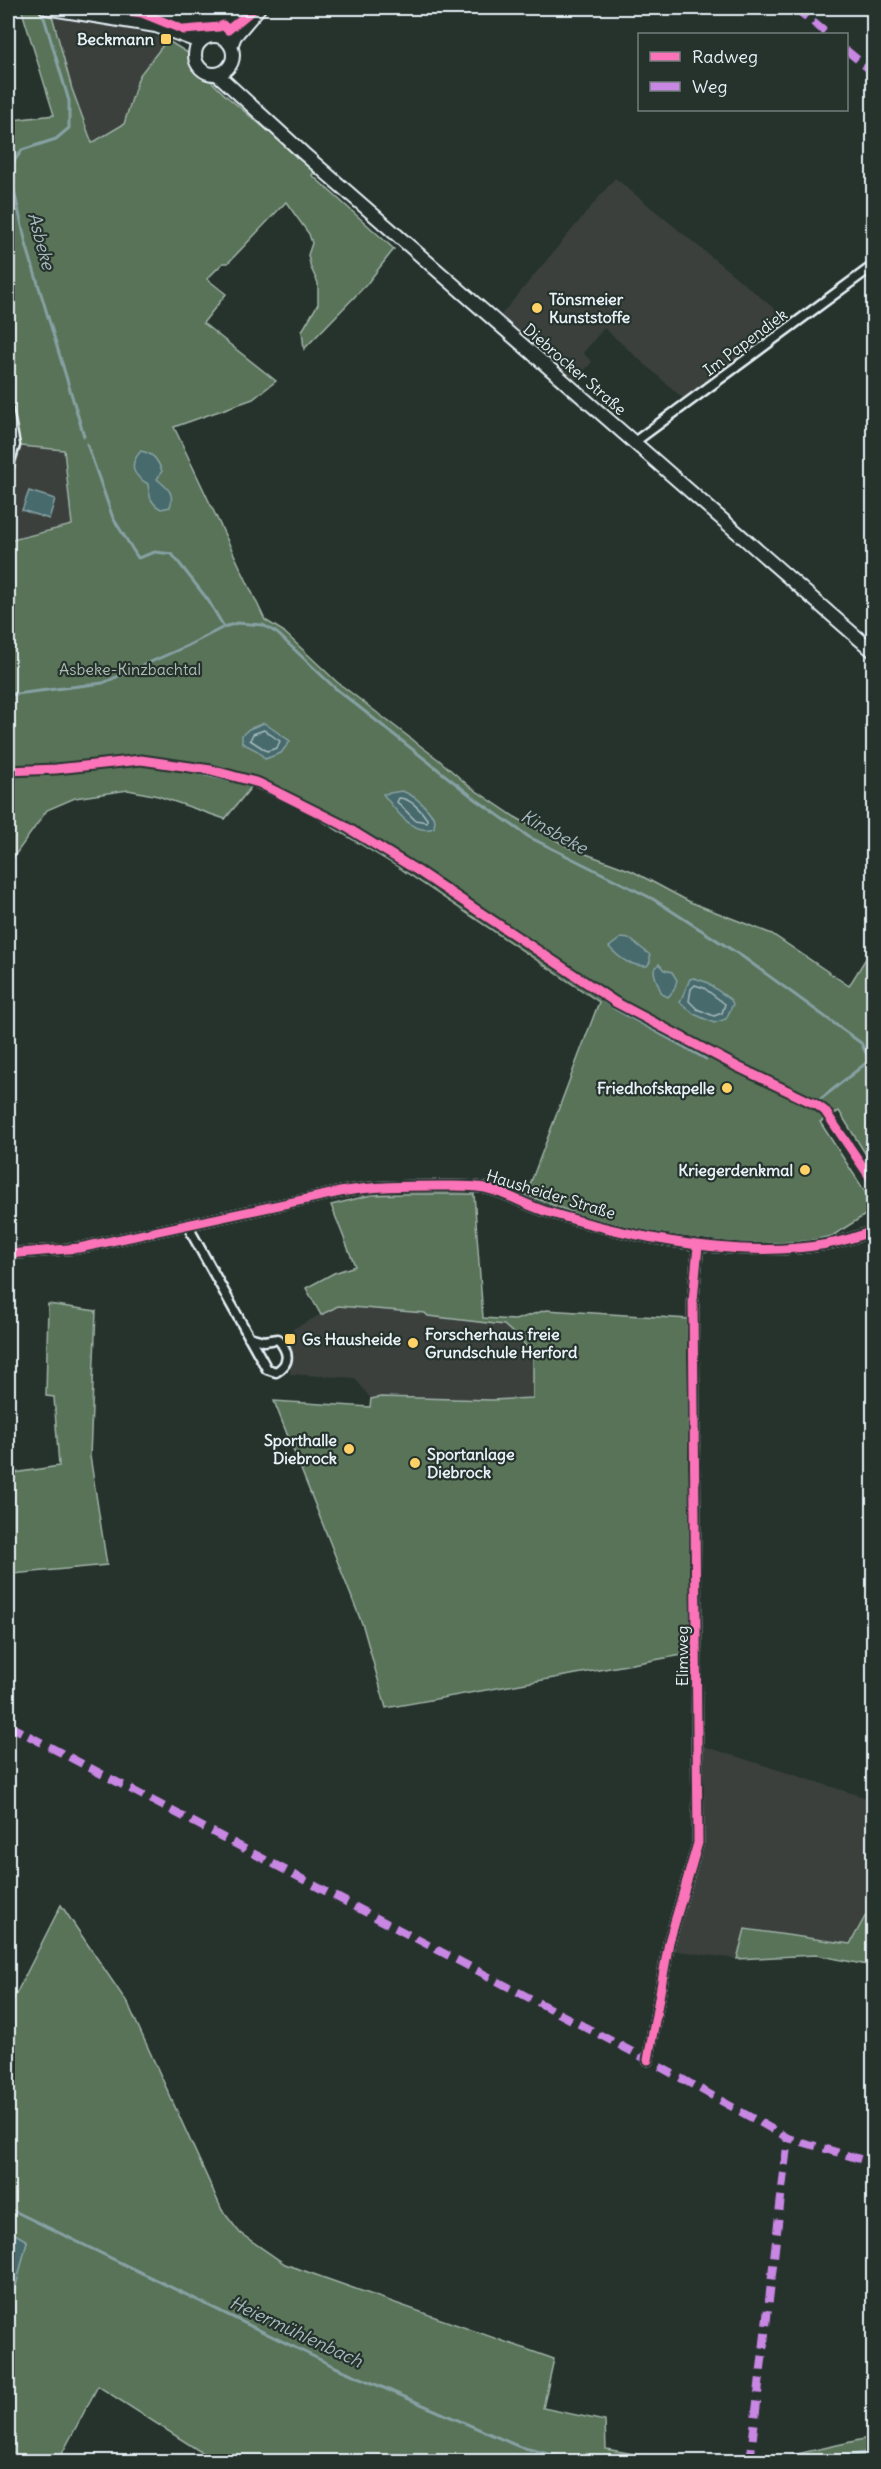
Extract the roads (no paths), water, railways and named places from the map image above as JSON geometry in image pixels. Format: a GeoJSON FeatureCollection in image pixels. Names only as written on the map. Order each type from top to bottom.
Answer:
{"type":"FeatureCollection","features":[{"type":"Feature","properties":{"kind":"main road"},"geometry":{"type":"LineString","coordinates":[[53,8],[156,26],[197,47]]}},
{"type":"Feature","properties":{"kind":"main road"},"geometry":{"type":"LineString","coordinates":[[257,8],[235,36],[231,46],[232,60],[229,66],[217,74],[203,71],[195,59],[197,47],[206,37],[220,37],[257,8]]}},
{"type":"Feature","properties":{"kind":"main road"},"geometry":{"type":"LineString","coordinates":[[220,37],[231,46]]}},
{"type":"Feature","properties":{"kind":"main road","name":"Diebrocker Straße"},"geometry":{"type":"LineString","coordinates":[[229,66],[233,76],[256,109]]}},
{"type":"Feature","properties":{"kind":"main road","name":"Diebrocker Straße"},"geometry":{"type":"LineString","coordinates":[[217,74],[303,153],[873,652]]}},
{"type":"Feature","properties":{"kind":"street","name":"Im Papendiek"},"geometry":{"type":"LineString","coordinates":[[633,443],[873,265]]}},
{"type":"Feature","properties":{"kind":"street"},"geometry":{"type":"LineString","coordinates":[[8,410],[15,445],[8,466]]}},
{"type":"Feature","properties":{"kind":"street","name":"Hausheider Straße"},"geometry":{"type":"LineString","coordinates":[[8,1254],[79,1248],[367,1187],[462,1186],[496,1191],[536,1209],[577,1221],[698,1246],[741,1248],[813,1245],[847,1239],[873,1230]]}},
{"type":"Feature","properties":{"kind":"street"},"geometry":{"type":"LineString","coordinates":[[190,1225],[192,1234],[249,1337],[267,1369],[276,1372],[284,1367],[288,1359],[286,1349],[278,1339],[264,1341],[249,1337]]}},
{"type":"Feature","properties":{"kind":"street","name":"Elimweg"},"geometry":{"type":"LineString","coordinates":[[648,2060],[669,1942],[698,1843],[693,1301],[698,1246]]}},
{"type":"Feature","properties":{"kind":"water"},"geometry":{"type":"Polygon","coordinates":[[[141,451],[152,455],[158,463],[162,471],[157,479],[171,494],[170,507],[161,509],[154,504],[148,484],[135,473],[134,461],[141,451]]]}},
{"type":"Feature","properties":{"kind":"water"},"geometry":{"type":"Polygon","coordinates":[[[29,491],[55,499],[49,519],[22,510],[29,491]]]}},
{"type":"Feature","properties":{"kind":"water"},"geometry":{"type":"Polygon","coordinates":[[[264,723],[290,741],[281,753],[265,759],[258,751],[242,743],[242,735],[249,729],[264,723]]]}},
{"type":"Feature","properties":{"kind":"water"},"geometry":{"type":"Polygon","coordinates":[[[402,791],[417,799],[429,811],[435,820],[434,828],[418,828],[411,825],[383,794],[402,791]]]}},
{"type":"Feature","properties":{"kind":"water"},"geometry":{"type":"Polygon","coordinates":[[[621,938],[630,939],[650,955],[650,962],[647,966],[635,965],[626,961],[609,947],[621,938]]]}},
{"type":"Feature","properties":{"kind":"water"},"geometry":{"type":"Polygon","coordinates":[[[659,964],[664,970],[672,972],[677,980],[674,990],[668,997],[662,994],[655,976],[654,970],[659,964]]]}},
{"type":"Feature","properties":{"kind":"water"},"geometry":{"type":"Polygon","coordinates":[[[690,979],[706,982],[731,1000],[733,1004],[726,1019],[714,1023],[694,1014],[680,1002],[690,979]]]}},
{"type":"Feature","properties":{"kind":"water"},"geometry":{"type":"Polygon","coordinates":[[[8,2230],[27,2241],[14,2294],[8,2292],[8,2230]]]}},
{"type":"Feature","properties":{"kind":"waterway","name":"Asbeke"},"geometry":{"type":"LineString","coordinates":[[43,14],[69,101],[69,128],[56,139],[22,150],[9,168],[26,244],[84,436]]}},
{"type":"Feature","properties":{"kind":"waterway","name":"Asbeke"},"geometry":{"type":"LineString","coordinates":[[87,444],[113,518],[138,558],[155,552],[172,554],[208,600],[224,627]]}},
{"type":"Feature","properties":{"kind":"waterway","name":"Kinsbeke"},"geometry":{"type":"LineString","coordinates":[[8,695],[103,683],[224,627],[237,623],[263,625],[277,633],[335,688],[474,798],[529,837],[653,899],[743,957],[861,1043],[874,1068]]}},
{"type":"Feature","properties":{"kind":"waterway"},"geometry":{"type":"LineString","coordinates":[[173,768],[248,784],[311,812],[426,881],[617,1010],[706,1059]]}},
{"type":"Feature","properties":{"kind":"waterway"},"geometry":{"type":"LineString","coordinates":[[721,1053],[817,1102],[870,1060]]}},
{"type":"Feature","properties":{"kind":"waterway","name":"Heiermühlenbach"},"geometry":{"type":"LineString","coordinates":[[8,2208],[333,2366],[520,2447],[581,2462]]}},
{"type":"Feature","properties":{"kind":"waterway","name":"Heiermühlenbach"},"geometry":{"type":"LineString","coordinates":[[817,2462],[874,2451]]}},
{"type":"Feature","properties":{"kind":"place","name":"Beckmann"},"geometry":{"type":"Point","coordinates":[166,39]}},
{"type":"Feature","properties":{"kind":"place","name":"Tönsmeier Kunststoffe"},"geometry":{"type":"Point","coordinates":[537,308]}},
{"type":"Feature","properties":{"kind":"place","name":"Friedhofskapelle"},"geometry":{"type":"Point","coordinates":[727,1088]}},
{"type":"Feature","properties":{"kind":"place","name":"Kriegerdenkmal"},"geometry":{"type":"Point","coordinates":[805,1170]}},
{"type":"Feature","properties":{"kind":"place","name":"Gs Hausheide"},"geometry":{"type":"Point","coordinates":[290,1339]}},
{"type":"Feature","properties":{"kind":"place","name":"Forscherhaus freie Grundschule Herford"},"geometry":{"type":"Point","coordinates":[413,1343]}},
{"type":"Feature","properties":{"kind":"place","name":"Sporthalle Diebrock"},"geometry":{"type":"Point","coordinates":[349,1449]}},
{"type":"Feature","properties":{"kind":"place","name":"Sportanlage Diebrock"},"geometry":{"type":"Point","coordinates":[415,1463]}},
{"type":"Feature","properties":{"kind":"park label","name":"Asbeke-Kinzbachtal"},"geometry":{"type":"Point","coordinates":[130,669]}}]}
